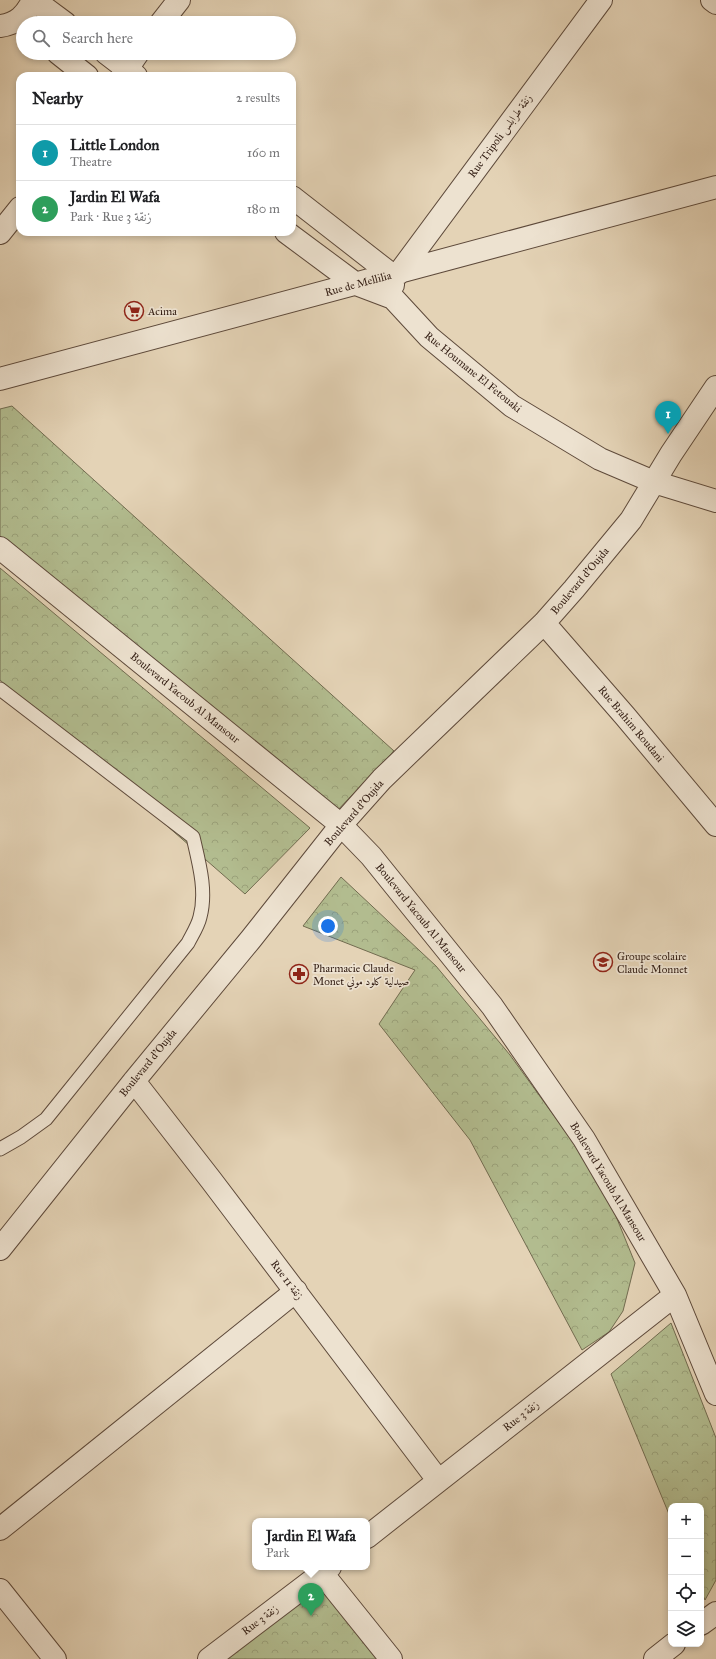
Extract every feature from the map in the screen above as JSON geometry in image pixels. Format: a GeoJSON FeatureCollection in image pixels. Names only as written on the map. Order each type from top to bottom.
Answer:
{"type":"FeatureCollection","features":[{"type":"Feature","properties":{"kind":"street"},"geometry":{"type":"LineString","coordinates":[[23,16],[27,12],[34,0],[56,16]]}},
{"type":"Feature","properties":{"kind":"street"},"geometry":{"type":"LineString","coordinates":[[166,16],[178,0]]}},
{"type":"Feature","properties":{"kind":"street","name":"Rue Tripoli زنقة طرابلس"},"geometry":{"type":"LineString","coordinates":[[396,274],[601,0]]}},
{"type":"Feature","properties":{"kind":"street"},"geometry":{"type":"LineString","coordinates":[[712,0],[716,3]]}},
{"type":"Feature","properties":{"kind":"street"},"geometry":{"type":"LineString","coordinates":[[67,60],[82,72]]}},
{"type":"Feature","properties":{"kind":"street"},"geometry":{"type":"LineString","coordinates":[[118,60],[131,68]]}},
{"type":"Feature","properties":{"kind":"street","name":"Rue de Mellilia"},"geometry":{"type":"LineString","coordinates":[[0,379],[716,188]]}},
{"type":"Feature","properties":{"kind":"street"},"geometry":{"type":"LineString","coordinates":[[296,200],[396,274],[393,298]]}},
{"type":"Feature","properties":{"kind":"street"},"geometry":{"type":"LineString","coordinates":[[0,233],[16,213]]}},
{"type":"Feature","properties":{"kind":"street","name":"Rue Houmane El Fetouaki"},"geometry":{"type":"LineString","coordinates":[[291,236],[356,284],[393,298],[429,337],[512,406],[600,459],[654,482],[716,501]]}},
{"type":"Feature","properties":{"kind":"street","name":"Boulevard d'Oujda"},"geometry":{"type":"LineString","coordinates":[[0,1249],[134,1081],[251,940],[341,825],[382,779],[544,623],[631,520],[671,454],[716,387]]}},
{"type":"Feature","properties":{"kind":"street","name":"Boulevard Yacoub Al Mansour"},"geometry":{"type":"LineString","coordinates":[[0,548],[341,825],[371,856],[492,1006],[584,1139],[675,1295],[716,1394]]}},
{"type":"Feature","properties":{"kind":"street","name":"Rue Brahim Roudani"},"geometry":{"type":"LineString","coordinates":[[544,623],[626,716],[716,825]]}},
{"type":"Feature","properties":{"kind":"street","name":"Rue 11 زنقة"},"geometry":{"type":"LineString","coordinates":[[134,1081],[296,1291],[438,1480]]}},
{"type":"Feature","properties":{"kind":"street"},"geometry":{"type":"LineString","coordinates":[[0,1529],[296,1291]]}},
{"type":"Feature","properties":{"kind":"street","name":"Rue 3 زنقة"},"geometry":{"type":"LineString","coordinates":[[370,1535],[675,1295]]}},
{"type":"Feature","properties":{"kind":"street"},"geometry":{"type":"LineString","coordinates":[[326,1570],[391,1659]]}},
{"type":"Feature","properties":{"kind":"street","name":"Rue 3 زنقة"},"geometry":{"type":"LineString","coordinates":[[208,1659],[326,1570]]}},
{"type":"Feature","properties":{"kind":"street"},"geometry":{"type":"LineString","coordinates":[[0,1590],[55,1659]]}},
{"type":"Feature","properties":{"kind":"street"},"geometry":{"type":"LineString","coordinates":[[655,1659],[670,1647]]}},
{"type":"Feature","properties":{"kind":"lane"},"geometry":{"type":"LineString","coordinates":[[0,689],[192,837],[201,871],[203,893],[200,917],[188,943],[46,1119],[22,1137],[0,1149]]}},
{"type":"Feature","properties":{"kind":"green space"},"geometry":{"type":"Polygon","coordinates":[[[12,406],[394,751],[334,814],[0,536],[0,409],[12,406]]]}},
{"type":"Feature","properties":{"kind":"green space"},"geometry":{"type":"Polygon","coordinates":[[[0,568],[310,828],[245,894],[0,680],[0,568]]]}},
{"type":"Feature","properties":{"kind":"green space"},"geometry":{"type":"Polygon","coordinates":[[[341,877],[436,966],[510,1055],[602,1182],[635,1263],[623,1311],[609,1332],[582,1350],[470,1140],[379,1024],[415,970],[303,926],[341,877]]]}},
{"type":"Feature","properties":{"kind":"green space"},"geometry":{"type":"Polygon","coordinates":[[[671,1323],[716,1438],[716,1580],[705,1600],[704,1503],[668,1503],[668,1512],[611,1374],[671,1323]]]}},
{"type":"Feature","properties":{"kind":"green space"},"geometry":{"type":"Polygon","coordinates":[[[322,1573],[391,1659],[209,1659],[322,1573]]]}},
{"type":"Feature","properties":{"kind":"place","name":"Acima"},"geometry":{"type":"Point","coordinates":[134,311]}},
{"type":"Feature","properties":{"kind":"place","name":"Little London"},"geometry":{"type":"Point","coordinates":[668,434]}},
{"type":"Feature","properties":{"kind":"place","name":"Groupe scolaire Claude Monnet"},"geometry":{"type":"Point","coordinates":[603,962]}},
{"type":"Feature","properties":{"kind":"place","name":"Pharmacie Claude Monet صيدلية كلود موني"},"geometry":{"type":"Point","coordinates":[299,974]}},
{"type":"Feature","properties":{"kind":"place","name":"Jardin El Wafa"},"geometry":{"type":"Point","coordinates":[311,1616]}}]}
